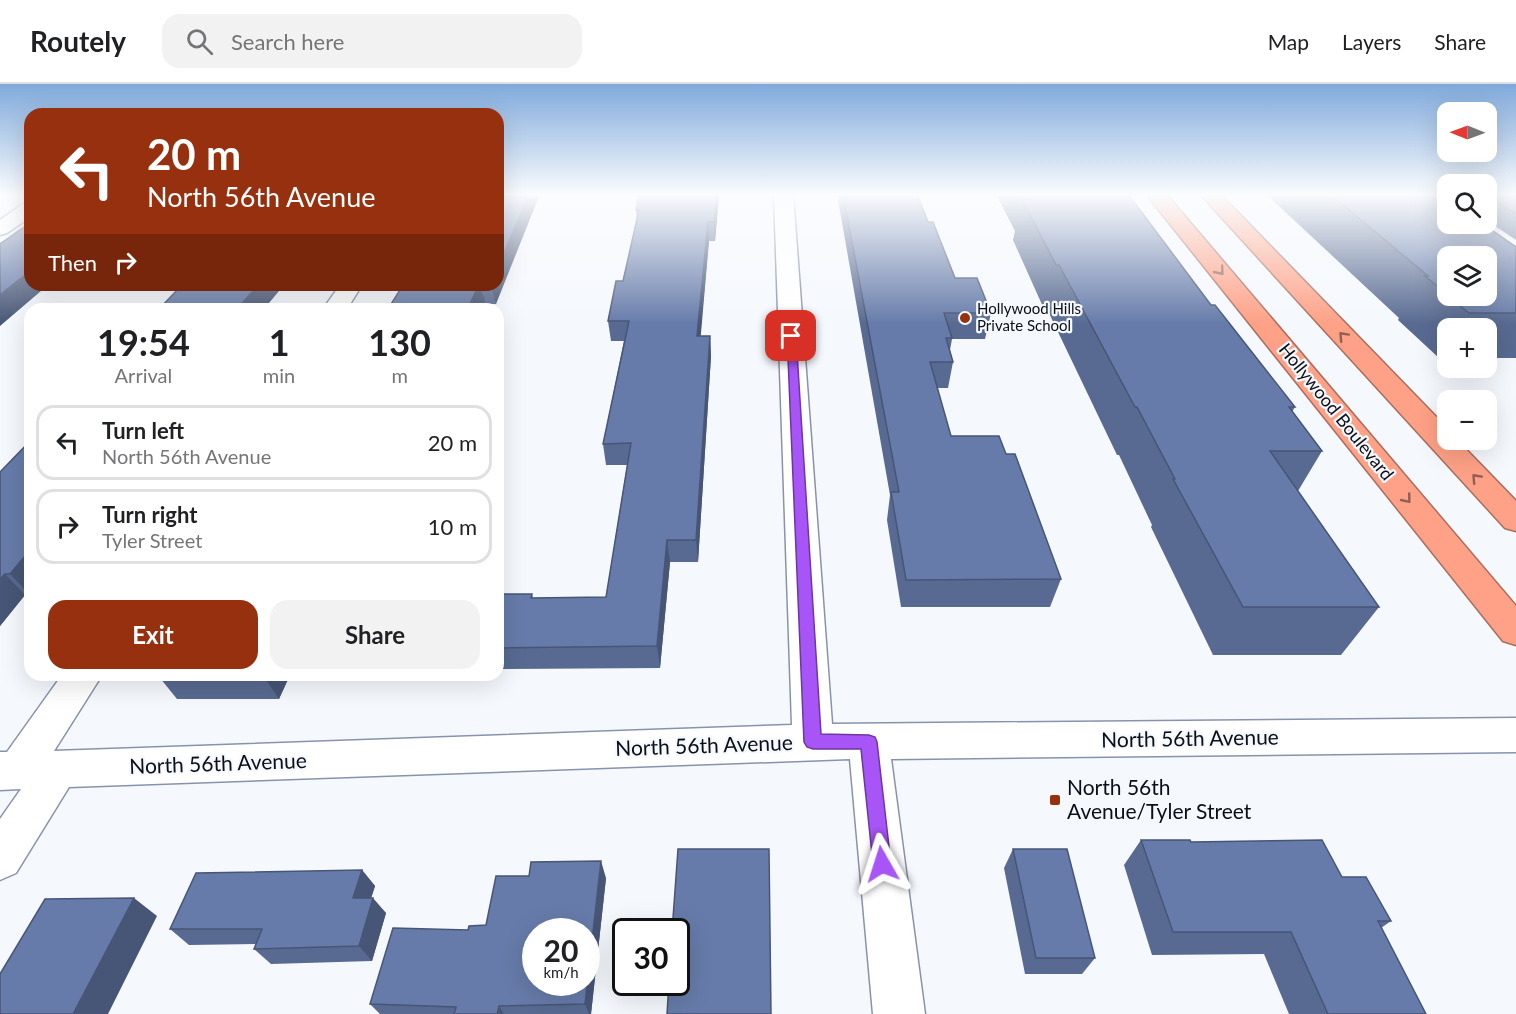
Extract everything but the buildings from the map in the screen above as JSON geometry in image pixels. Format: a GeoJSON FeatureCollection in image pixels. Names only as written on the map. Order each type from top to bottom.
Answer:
{"type":"FeatureCollection","features":[{"type":"Feature","properties":{"kind":"highway","name":"Hollywood Boulevard"},"geometry":{"type":"LineString","coordinates":[[1192,237],[1516,631]]}},
{"type":"Feature","properties":{"kind":"highway"},"geometry":{"type":"LineString","coordinates":[[1251,237],[1516,520]]}},
{"type":"Feature","properties":{"kind":"street"},"geometry":{"type":"LineString","coordinates":[[785,237],[813,742]]}},
{"type":"Feature","properties":{"kind":"street"},"geometry":{"type":"LineString","coordinates":[[0,858],[25,770],[79,681]]}},
{"type":"Feature","properties":{"kind":"street","name":"North 56th Avenue"},"geometry":{"type":"LineString","coordinates":[[25,770],[813,742],[1516,735]]}},
{"type":"Feature","properties":{"kind":"street"},"geometry":{"type":"LineString","coordinates":[[869,742],[898,1014]]}},
{"type":"Feature","properties":{"kind":"place","name":"Hollywood Hills Private School"},"geometry":{"type":"Point","coordinates":[965,318]}},
{"type":"Feature","properties":{"kind":"place","name":"North 56th Avenue/Tyler Street"},"geometry":{"type":"Point","coordinates":[1055,800]}},
{"type":"Feature","properties":{"kind":"route"},"geometry":{"type":"LineString","coordinates":[[791,336],[813,742],[869,742],[882,864]]}}]}
